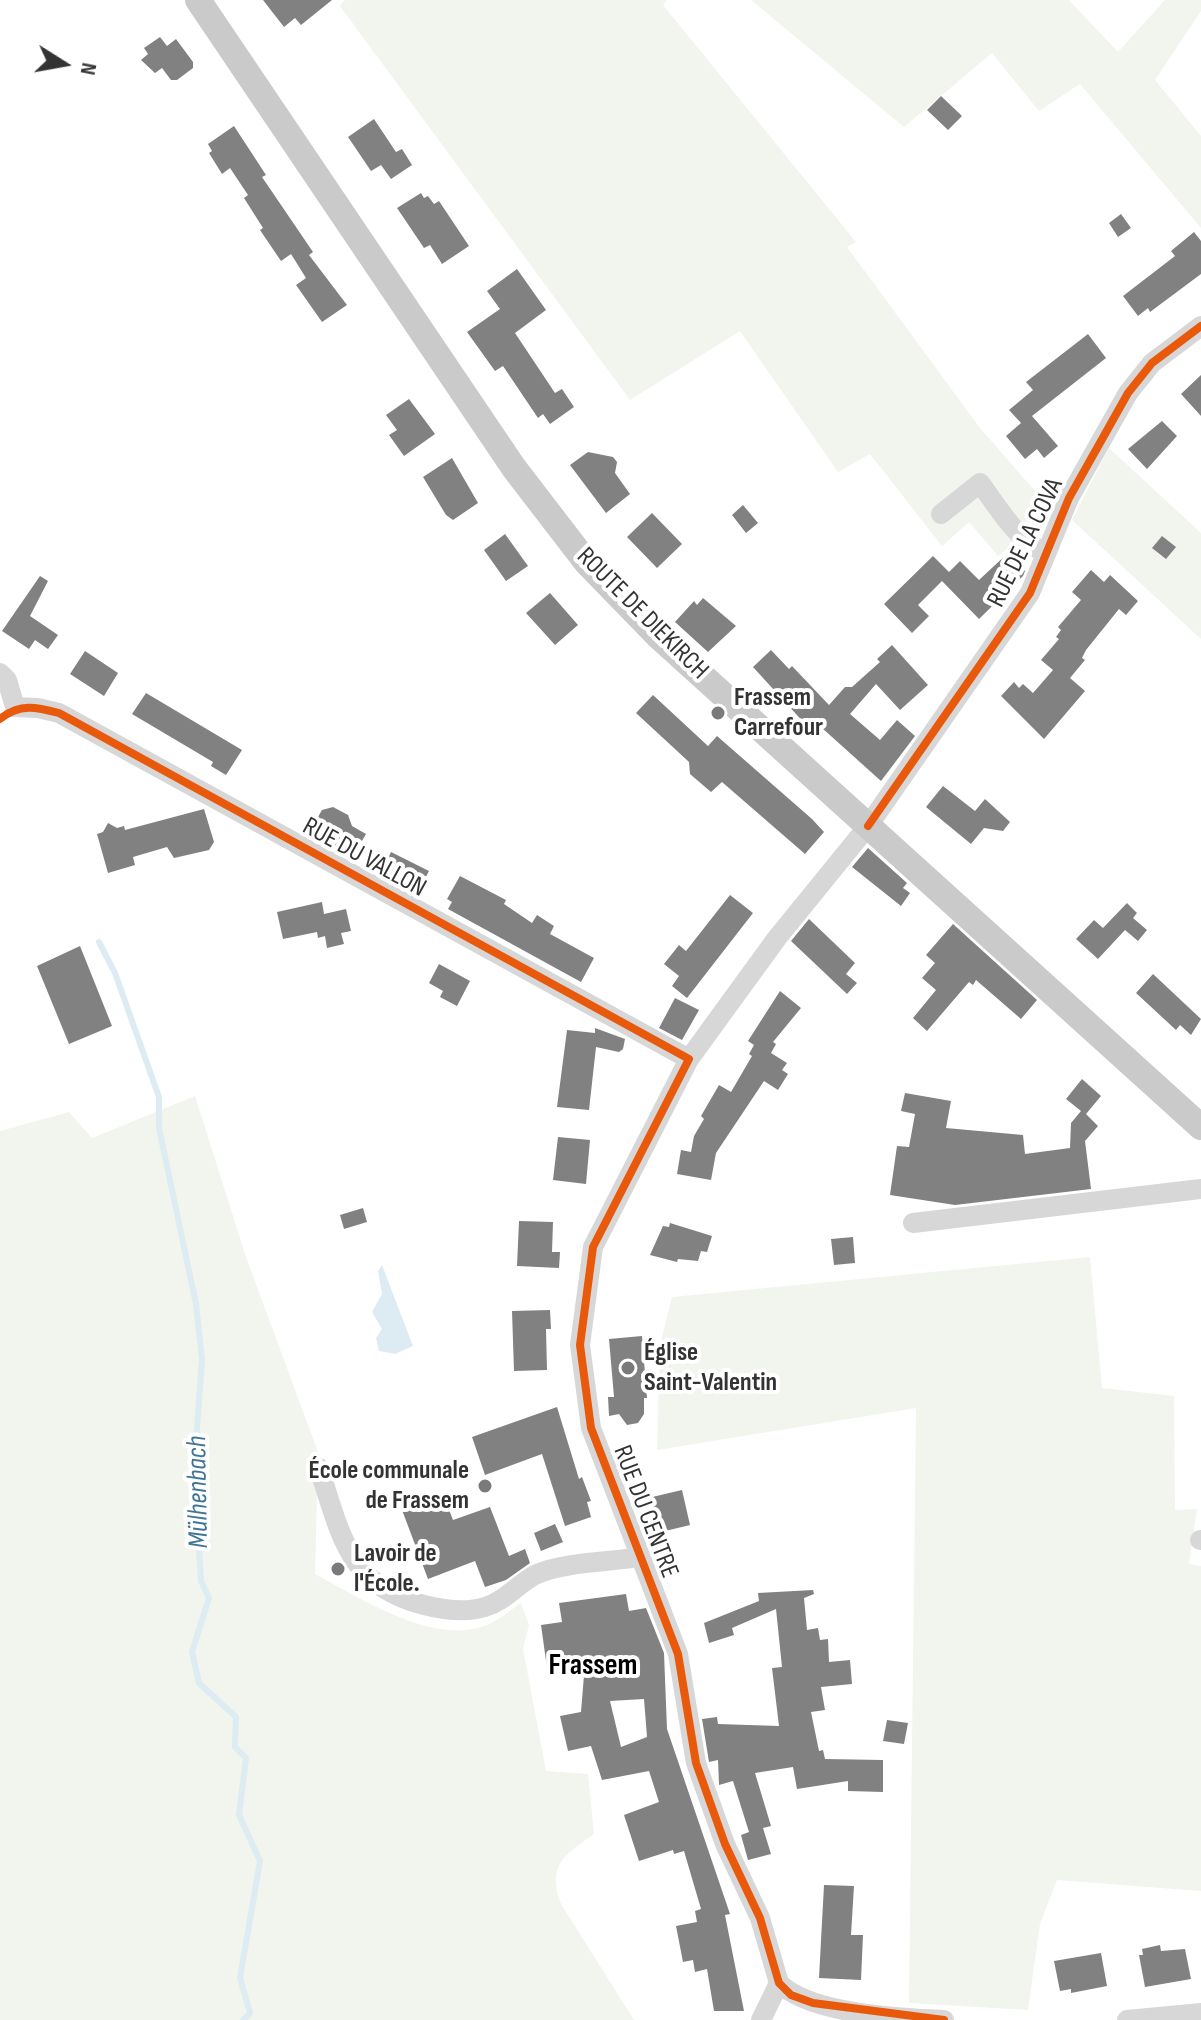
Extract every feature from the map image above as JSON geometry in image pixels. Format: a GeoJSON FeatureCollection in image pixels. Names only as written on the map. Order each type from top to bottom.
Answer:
{"type":"FeatureCollection","features":[{"type":"Feature","properties":{"kind":"main road","name":"ROUTE DE DIEKIRCH"},"geometry":{"type":"LineString","coordinates":[[198,0],[514,468],[587,563],[657,635],[1201,1127]]}},
{"type":"Feature","properties":{"kind":"street","name":"RUE DE LA COVA"},"geometry":{"type":"LineString","coordinates":[[868,826],[1030,593],[1069,498],[1128,393],[1152,363],[1201,326]]}},
{"type":"Feature","properties":{"kind":"street"},"geometry":{"type":"LineString","coordinates":[[941,514],[980,483],[1021,536],[1034,549],[1046,553]]}},
{"type":"Feature","properties":{"kind":"street","name":"RUE DU VALLON"},"geometry":{"type":"LineString","coordinates":[[0,673],[7,680],[8,713],[59,713],[689,1059]]}},
{"type":"Feature","properties":{"kind":"street","name":"RUE DU CENTRE"},"geometry":{"type":"LineString","coordinates":[[779,1983],[760,1918],[725,1844],[696,1763],[684,1672],[591,1428],[580,1345],[593,1247],[689,1059],[777,938],[868,826]]}},
{"type":"Feature","properties":{"kind":"street"},"geometry":{"type":"LineString","coordinates":[[913,1223],[1201,1189]]}},
{"type":"Feature","properties":{"kind":"street"},"geometry":{"type":"LineString","coordinates":[[319,1468],[343,1541],[355,1565],[381,1587],[408,1601],[464,1611],[486,1607],[513,1594],[535,1575],[640,1557]]}},
{"type":"Feature","properties":{"kind":"street"},"geometry":{"type":"LineString","coordinates":[[761,2020],[779,1983],[791,1995],[813,2003],[944,2020]]}},
{"type":"Feature","properties":{"kind":"street"},"geometry":{"type":"LineString","coordinates":[[1127,2020],[1201,2013]]}},
{"type":"Feature","properties":{"kind":"shaded area"},"geometry":{"type":"Polygon","coordinates":[[[345,0],[667,0],[663,5],[856,242],[847,247],[980,428],[1049,507],[1024,569],[1006,550],[998,556],[969,522],[942,546],[870,454],[838,472],[740,331],[630,400],[340,6],[345,0]]]}},
{"type":"Feature","properties":{"kind":"shaded area"},"geometry":{"type":"Polygon","coordinates":[[[751,0],[1069,0],[1118,52],[1165,0],[1201,0],[1201,11],[1155,80],[1201,136],[1201,228],[1080,84],[1039,111],[992,53],[904,127],[751,0]]]}},
{"type":"Feature","properties":{"kind":"shaded area"},"geometry":{"type":"Polygon","coordinates":[[[1109,448],[1201,533],[1201,639],[1072,520],[1109,448]]]}},
{"type":"Feature","properties":{"kind":"shaded area"},"geometry":{"type":"Polygon","coordinates":[[[195,1096],[246,1257],[318,1452],[315,1574],[397,1616],[442,1629],[464,1630],[484,1626],[521,1603],[529,1625],[523,1649],[546,1771],[588,1774],[594,1834],[561,1862],[557,1870],[557,1891],[561,1904],[634,2020],[0,2020],[0,1131],[69,1112],[92,1138],[195,1096]]]}},
{"type":"Feature","properties":{"kind":"shaded area"},"geometry":{"type":"Polygon","coordinates":[[[1090,1257],[1102,1388],[1174,1396],[1175,1510],[1197,1509],[1189,1564],[1201,1566],[1201,1891],[1057,1880],[1040,1924],[1028,2010],[909,2003],[916,1408],[657,1450],[660,1345],[672,1297],[1090,1257]]]}},
{"type":"Feature","properties":{"kind":"shaded area"},"geometry":{"type":"Polygon","coordinates":[[[382,1265],[413,1346],[395,1354],[379,1351],[376,1338],[382,1329],[372,1312],[382,1294],[378,1271],[382,1265]]]}},
{"type":"Feature","properties":{"kind":"building"},"geometry":{"type":"Polygon","coordinates":[[[263,0],[332,0],[301,25],[295,18],[284,27],[263,0]]]}},
{"type":"Feature","properties":{"kind":"building"},"geometry":{"type":"Polygon","coordinates":[[[160,37],[167,46],[176,39],[193,62],[193,68],[177,80],[171,80],[162,68],[155,73],[141,60],[148,54],[144,48],[160,37]]]}},
{"type":"Feature","properties":{"kind":"building"},"geometry":{"type":"Polygon","coordinates":[[[941,96],[962,116],[948,130],[927,110],[941,96]]]}},
{"type":"Feature","properties":{"kind":"building"},"geometry":{"type":"Polygon","coordinates":[[[374,119],[396,152],[402,149],[412,165],[391,179],[381,165],[371,171],[348,137],[374,119]]]}},
{"type":"Feature","properties":{"kind":"building"},"geometry":{"type":"Polygon","coordinates":[[[234,126],[266,175],[262,177],[313,252],[309,255],[347,305],[322,322],[296,285],[306,278],[291,254],[281,261],[260,230],[263,228],[244,198],[248,195],[230,168],[222,174],[209,153],[212,151],[208,144],[234,126]]]}},
{"type":"Feature","properties":{"kind":"building"},"geometry":{"type":"Polygon","coordinates":[[[421,193],[434,204],[439,201],[469,246],[442,264],[430,245],[424,248],[397,208],[421,193]]]}},
{"type":"Feature","properties":{"kind":"building"},"geometry":{"type":"Polygon","coordinates":[[[1121,214],[1131,228],[1118,237],[1109,223],[1121,214]]]}},
{"type":"Feature","properties":{"kind":"building"},"geometry":{"type":"Polygon","coordinates":[[[1194,232],[1201,241],[1201,274],[1150,312],[1148,308],[1138,316],[1123,296],[1175,256],[1171,251],[1194,232]]]}},
{"type":"Feature","properties":{"kind":"building"},"geometry":{"type":"Polygon","coordinates":[[[517,269],[546,310],[515,333],[555,393],[562,389],[574,407],[550,424],[543,414],[538,418],[503,366],[495,371],[467,332],[500,309],[487,291],[517,269]]]}},
{"type":"Feature","properties":{"kind":"building"},"geometry":{"type":"Polygon","coordinates":[[[1088,334],[1106,358],[1032,416],[1058,446],[1044,458],[1037,449],[1025,459],[1006,436],[1021,423],[1009,410],[1033,390],[1026,382],[1088,334]]]}},
{"type":"Feature","properties":{"kind":"building"},"geometry":{"type":"Polygon","coordinates":[[[1201,375],[1201,416],[1181,394],[1201,375]]]}},
{"type":"Feature","properties":{"kind":"building"},"geometry":{"type":"Polygon","coordinates":[[[409,399],[435,434],[404,456],[389,435],[397,430],[386,415],[409,399]]]}},
{"type":"Feature","properties":{"kind":"building"},"geometry":{"type":"Polygon","coordinates":[[[1162,421],[1177,436],[1147,469],[1128,449],[1162,421]]]}},
{"type":"Feature","properties":{"kind":"building"},"geometry":{"type":"Polygon","coordinates":[[[588,452],[613,457],[617,462],[615,473],[630,494],[606,513],[570,465],[588,452]]]}},
{"type":"Feature","properties":{"kind":"building"},"geometry":{"type":"Polygon","coordinates":[[[452,458],[478,503],[453,520],[446,515],[423,477],[452,458]]]}},
{"type":"Feature","properties":{"kind":"building"},"geometry":{"type":"Polygon","coordinates":[[[743,505],[758,523],[746,533],[732,515],[743,505]]]}},
{"type":"Feature","properties":{"kind":"building"},"geometry":{"type":"Polygon","coordinates":[[[652,513],[682,544],[657,568],[627,537],[652,513]]]}},
{"type":"Feature","properties":{"kind":"building"},"geometry":{"type":"Polygon","coordinates":[[[505,534],[528,566],[506,581],[484,550],[505,534]]]}},
{"type":"Feature","properties":{"kind":"building"},"geometry":{"type":"Polygon","coordinates":[[[1162,536],[1176,547],[1166,559],[1152,548],[1162,536]]]}},
{"type":"Feature","properties":{"kind":"building"},"geometry":{"type":"Polygon","coordinates":[[[1008,553],[1025,571],[1023,576],[979,619],[942,581],[918,605],[929,616],[912,633],[884,604],[933,556],[949,572],[960,561],[979,580],[1008,553]]]}},
{"type":"Feature","properties":{"kind":"building"},"geometry":{"type":"Polygon","coordinates":[[[1091,570],[1104,582],[1110,575],[1138,601],[1126,615],[1119,609],[1086,650],[1082,658],[1085,660],[1070,678],[1085,691],[1044,739],[1001,696],[1014,682],[1019,688],[1023,684],[1033,693],[1053,670],[1041,660],[1059,639],[1056,637],[1061,630],[1058,627],[1081,600],[1072,592],[1091,570]]]}},
{"type":"Feature","properties":{"kind":"building"},"geometry":{"type":"Polygon","coordinates":[[[40,576],[48,581],[30,616],[58,635],[48,649],[35,640],[29,649],[2,631],[40,576]]]}},
{"type":"Feature","properties":{"kind":"building"},"geometry":{"type":"Polygon","coordinates":[[[550,593],[578,625],[555,645],[526,613],[550,593]]]}},
{"type":"Feature","properties":{"kind":"building"},"geometry":{"type":"Polygon","coordinates":[[[703,598],[736,626],[708,652],[675,622],[694,601],[697,605],[703,598]]]}},
{"type":"Feature","properties":{"kind":"building"},"geometry":{"type":"Polygon","coordinates":[[[892,645],[928,685],[900,710],[876,684],[850,714],[880,740],[897,720],[915,736],[881,781],[812,719],[806,725],[753,667],[771,650],[789,669],[792,666],[829,705],[845,687],[852,687],[880,662],[877,659],[892,645]]]}},
{"type":"Feature","properties":{"kind":"building"},"geometry":{"type":"Polygon","coordinates":[[[85,651],[118,673],[104,696],[70,674],[85,651]]]}},
{"type":"Feature","properties":{"kind":"building"},"geometry":{"type":"Polygon","coordinates":[[[146,693],[242,750],[226,775],[211,766],[213,762],[132,714],[146,693]]]}},
{"type":"Feature","properties":{"kind":"building"},"geometry":{"type":"Polygon","coordinates":[[[653,695],[708,746],[717,736],[812,819],[824,832],[805,854],[722,782],[711,792],[690,774],[689,762],[636,713],[653,695]]]}},
{"type":"Feature","properties":{"kind":"building"},"geometry":{"type":"Polygon","coordinates":[[[943,786],[975,811],[985,799],[1010,822],[1003,831],[984,828],[971,844],[926,807],[943,786]]]}},
{"type":"Feature","properties":{"kind":"building"},"geometry":{"type":"Polygon","coordinates":[[[333,807],[348,815],[352,826],[366,834],[355,853],[343,846],[341,850],[316,837],[318,833],[311,829],[322,810],[333,807]]]}},
{"type":"Feature","properties":{"kind":"building"},"geometry":{"type":"Polygon","coordinates":[[[204,809],[214,842],[209,850],[174,858],[167,847],[133,857],[135,865],[108,873],[97,834],[103,832],[108,823],[117,828],[124,826],[125,830],[204,809]]]}},
{"type":"Feature","properties":{"kind":"building"},"geometry":{"type":"Polygon","coordinates":[[[868,848],[907,883],[903,888],[910,893],[901,906],[852,867],[868,848]]]}},
{"type":"Feature","properties":{"kind":"building"},"geometry":{"type":"Polygon","coordinates":[[[391,852],[429,871],[418,892],[381,873],[391,852]]]}},
{"type":"Feature","properties":{"kind":"building"},"geometry":{"type":"Polygon","coordinates":[[[460,876],[506,900],[504,904],[532,923],[537,915],[554,926],[550,934],[594,958],[581,982],[448,909],[452,902],[447,899],[460,876]]]}},
{"type":"Feature","properties":{"kind":"building"},"geometry":{"type":"Polygon","coordinates":[[[730,895],[753,913],[687,998],[672,986],[679,976],[664,964],[679,945],[686,951],[730,895]]]}},
{"type":"Feature","properties":{"kind":"building"},"geometry":{"type":"Polygon","coordinates":[[[322,902],[324,914],[346,909],[351,931],[341,933],[344,944],[327,948],[325,936],[318,938],[317,932],[283,939],[277,912],[322,902]]]}},
{"type":"Feature","properties":{"kind":"building"},"geometry":{"type":"Polygon","coordinates":[[[1127,903],[1137,913],[1133,918],[1147,930],[1138,941],[1125,930],[1098,959],[1076,939],[1094,920],[1103,928],[1127,903]]]}},
{"type":"Feature","properties":{"kind":"building"},"geometry":{"type":"Polygon","coordinates":[[[809,919],[855,963],[846,974],[857,983],[847,994],[791,941],[809,919]]]}},
{"type":"Feature","properties":{"kind":"building"},"geometry":{"type":"Polygon","coordinates":[[[953,924],[1037,1000],[1021,1019],[976,980],[973,985],[969,982],[927,1031],[913,1018],[936,990],[922,978],[935,963],[926,955],[953,924]]]}},
{"type":"Feature","properties":{"kind":"building"},"geometry":{"type":"Polygon","coordinates":[[[80,946],[112,1026],[69,1044],[37,966],[80,946]]]}},
{"type":"Feature","properties":{"kind":"building"},"geometry":{"type":"Polygon","coordinates":[[[439,964],[470,981],[457,1006],[440,997],[443,991],[429,983],[439,964]]]}},
{"type":"Feature","properties":{"kind":"building"},"geometry":{"type":"Polygon","coordinates":[[[1153,974],[1201,1019],[1191,1035],[1180,1025],[1176,1030],[1136,993],[1153,974]]]}},
{"type":"Feature","properties":{"kind":"building"},"geometry":{"type":"Polygon","coordinates":[[[780,991],[801,1008],[773,1042],[776,1044],[771,1053],[787,1063],[782,1070],[788,1074],[778,1090],[764,1081],[716,1153],[711,1180],[677,1174],[681,1150],[691,1152],[694,1136],[704,1119],[701,1116],[719,1085],[731,1092],[752,1056],[749,1054],[754,1045],[748,1041],[780,991]]]}},
{"type":"Feature","properties":{"kind":"building"},"geometry":{"type":"Polygon","coordinates":[[[675,998],[699,1010],[682,1040],[659,1028],[675,998]]]}},
{"type":"Feature","properties":{"kind":"building"},"geometry":{"type":"Polygon","coordinates":[[[595,1028],[625,1039],[623,1049],[619,1052],[596,1047],[589,1110],[557,1107],[567,1030],[595,1033],[595,1028]]]}},
{"type":"Feature","properties":{"kind":"building"},"geometry":{"type":"Polygon","coordinates":[[[1082,1079],[1101,1096],[1086,1114],[1098,1126],[1085,1141],[1091,1189],[955,1205],[890,1195],[897,1146],[909,1147],[915,1114],[901,1111],[905,1093],[951,1101],[946,1128],[1023,1135],[1025,1154],[1070,1148],[1071,1123],[1081,1111],[1066,1099],[1082,1079]]]}},
{"type":"Feature","properties":{"kind":"building"},"geometry":{"type":"Polygon","coordinates":[[[558,1137],[590,1140],[586,1184],[553,1180],[558,1137]]]}},
{"type":"Feature","properties":{"kind":"building"},"geometry":{"type":"Polygon","coordinates":[[[363,1208],[367,1222],[344,1229],[340,1215],[363,1208]]]}},
{"type":"Feature","properties":{"kind":"building"},"geometry":{"type":"Polygon","coordinates":[[[519,1221],[553,1222],[552,1252],[560,1252],[559,1268],[517,1266],[519,1221]]]}},
{"type":"Feature","properties":{"kind":"building"},"geometry":{"type":"Polygon","coordinates":[[[670,1223],[712,1236],[707,1252],[701,1251],[698,1261],[678,1259],[677,1262],[650,1255],[663,1226],[669,1227],[670,1223]]]}},
{"type":"Feature","properties":{"kind":"building"},"geometry":{"type":"Polygon","coordinates":[[[853,1237],[855,1263],[834,1265],[831,1239],[853,1237]]]}},
{"type":"Feature","properties":{"kind":"building"},"geometry":{"type":"Polygon","coordinates":[[[550,1310],[551,1329],[546,1329],[547,1370],[514,1371],[512,1311],[550,1310]]]}},
{"type":"Feature","properties":{"kind":"building","name":"Église Saint-Valentin"},"geometry":{"type":"Polygon","coordinates":[[[642,1336],[647,1398],[644,1398],[644,1414],[638,1423],[627,1425],[619,1414],[609,1416],[608,1397],[614,1397],[609,1339],[642,1336]]]}},
{"type":"Feature","properties":{"kind":"building"},"geometry":{"type":"Polygon","coordinates":[[[557,1407],[579,1479],[582,1477],[591,1501],[587,1502],[591,1517],[565,1526],[542,1454],[485,1475],[472,1437],[557,1407]]]}},
{"type":"Feature","properties":{"kind":"building"},"geometry":{"type":"Polygon","coordinates":[[[682,1490],[690,1525],[657,1533],[648,1498],[682,1490]]]}},
{"type":"Feature","properties":{"kind":"building"},"geometry":{"type":"Polygon","coordinates":[[[443,1494],[453,1520],[490,1507],[509,1556],[525,1549],[530,1563],[506,1580],[485,1587],[475,1561],[428,1579],[402,1510],[443,1494]]]}},
{"type":"Feature","properties":{"kind":"building"},"geometry":{"type":"Polygon","coordinates":[[[555,1524],[563,1542],[541,1551],[534,1533],[555,1524]]]}},
{"type":"Feature","properties":{"kind":"building"},"geometry":{"type":"Polygon","coordinates":[[[813,1590],[814,1594],[804,1598],[807,1630],[818,1628],[820,1640],[828,1639],[829,1662],[850,1660],[852,1684],[821,1687],[825,1710],[811,1712],[819,1751],[823,1750],[825,1759],[883,1760],[883,1792],[848,1791],[848,1781],[797,1789],[793,1767],[755,1773],[771,1826],[763,1828],[771,1854],[748,1860],[741,1835],[749,1832],[733,1781],[719,1785],[718,1760],[709,1762],[702,1719],[717,1717],[718,1724],[779,1726],[772,1668],[782,1667],[776,1609],[732,1628],[734,1635],[709,1643],[704,1623],[759,1601],[758,1593],[813,1590]]]}},
{"type":"Feature","properties":{"kind":"building"},"geometry":{"type":"Polygon","coordinates":[[[626,1594],[629,1611],[646,1608],[664,1653],[667,1729],[730,1914],[725,1915],[744,2011],[714,2011],[707,1969],[695,1972],[693,1960],[683,1962],[676,1926],[697,1922],[695,1911],[701,1909],[684,1851],[674,1854],[673,1850],[639,1861],[624,1815],[659,1802],[649,1771],[602,1780],[591,1746],[568,1751],[560,1716],[581,1712],[585,1663],[547,1668],[541,1625],[562,1622],[559,1603],[626,1594]],[[644,1699],[610,1701],[621,1747],[647,1737],[644,1699]]]}},
{"type":"Feature","properties":{"kind":"building"},"geometry":{"type":"Polygon","coordinates":[[[887,1720],[908,1723],[904,1744],[883,1741],[887,1720]]]}},
{"type":"Feature","properties":{"kind":"building"},"geometry":{"type":"Polygon","coordinates":[[[824,1885],[854,1886],[851,1935],[863,1935],[861,1980],[819,1978],[824,1885]]]}},
{"type":"Feature","properties":{"kind":"building"},"geometry":{"type":"Polygon","coordinates":[[[1160,1945],[1161,1951],[1185,1949],[1191,1979],[1145,1987],[1139,1955],[1143,1955],[1142,1949],[1160,1945]]]}},
{"type":"Feature","properties":{"kind":"building"},"geometry":{"type":"Polygon","coordinates":[[[1101,1953],[1107,1986],[1071,1993],[1071,1989],[1060,1991],[1054,1961],[1101,1953]]]}},
{"type":"Feature","properties":{"kind":"waterway","name":"Mülhenbach"},"geometry":{"type":"LineString","coordinates":[[99,942],[115,973],[159,1097],[159,1128],[196,1304],[202,1360],[194,1469],[201,1581],[209,1598],[192,1652],[199,1683],[236,1717],[235,1747],[246,1758],[239,1815],[260,1861],[240,1978],[250,2013],[243,2020]]}},
{"type":"Feature","properties":{"kind":"cycle path"},"geometry":{"type":"LineString","coordinates":[[868,826],[1030,593],[1069,498],[1128,393],[1152,363],[1201,326]]}},
{"type":"Feature","properties":{"kind":"cycle path"},"geometry":{"type":"LineString","coordinates":[[0,719],[21,708],[59,713],[689,1059],[593,1247],[580,1345],[591,1428],[678,1654],[696,1763],[725,1844],[760,1918],[779,1983],[791,1995],[813,2003],[944,2020]]}},
{"type":"Feature","properties":{"kind":"place","name":"Frassem Carrefour"},"geometry":{"type":"Point","coordinates":[718,713]}},
{"type":"Feature","properties":{"kind":"place","name":"Église Saint-Valentin"},"geometry":{"type":"Point","coordinates":[628,1368]}},
{"type":"Feature","properties":{"kind":"place","name":"École communale de Frassem"},"geometry":{"type":"Point","coordinates":[485,1486]}},
{"type":"Feature","properties":{"kind":"place","name":"Lavoir de l'École."},"geometry":{"type":"Point","coordinates":[338,1569]}},
{"type":"Feature","properties":{"kind":"district","name":"Frassem"},"geometry":{"type":"Point","coordinates":[593,1666]}}]}
